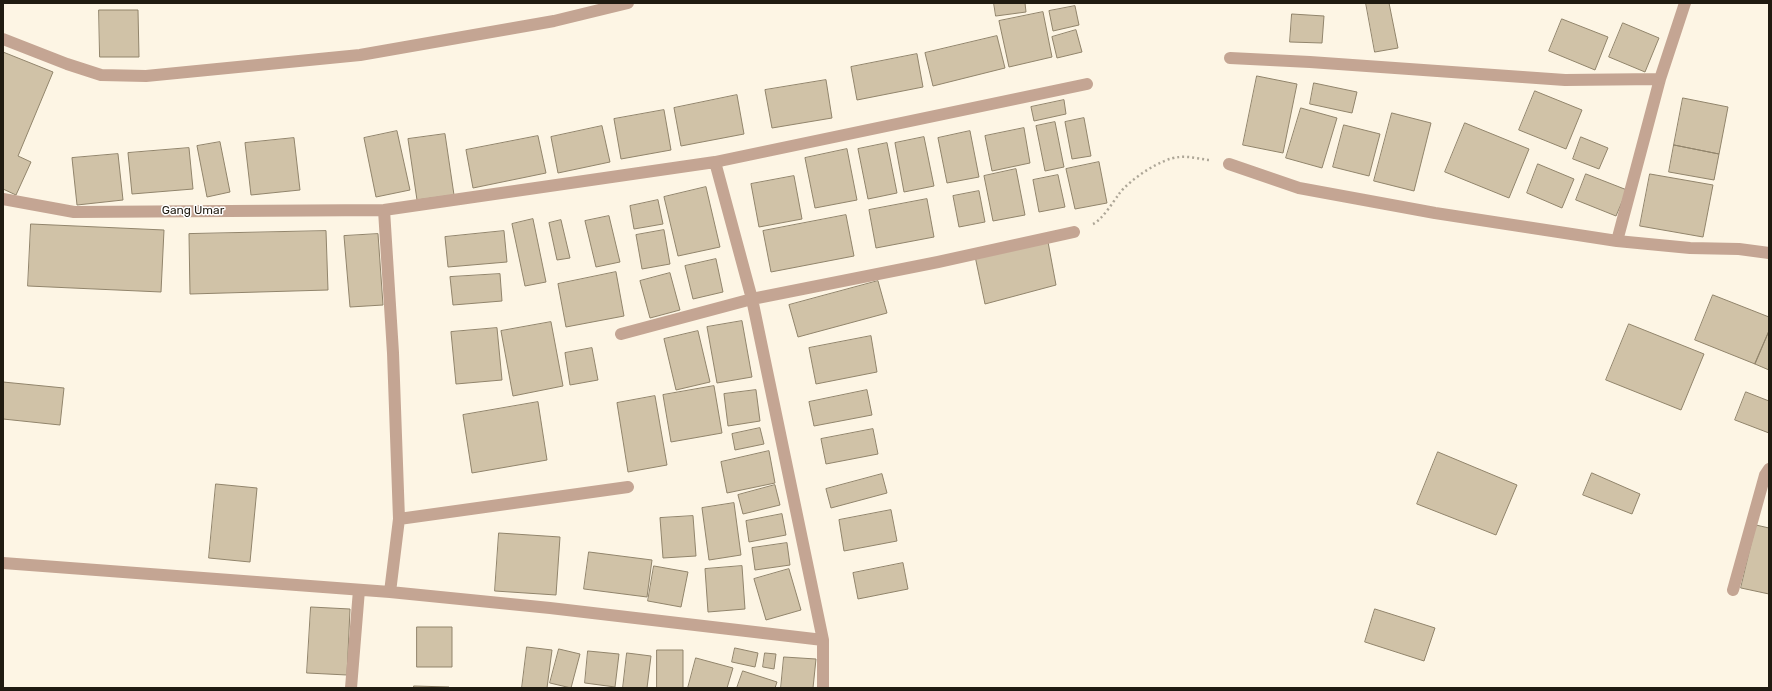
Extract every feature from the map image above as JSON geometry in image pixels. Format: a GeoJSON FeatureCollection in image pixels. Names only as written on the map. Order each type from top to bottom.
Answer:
{"type":"FeatureCollection","features":[{"type":"Feature","properties":{"kind":"street"},"geometry":{"type":"LineString","coordinates":[[3,39],[67,64],[101,75],[146,76],[360,55],[554,21],[628,3]]}},
{"type":"Feature","properties":{"kind":"street"},"geometry":{"type":"LineString","coordinates":[[1617,241],[1660,79],[1685,3]]}},
{"type":"Feature","properties":{"kind":"street"},"geometry":{"type":"LineString","coordinates":[[1230,58],[1310,62],[1565,80],[1660,79]]}},
{"type":"Feature","properties":{"kind":"street","name":"Gang Umar"},"geometry":{"type":"LineString","coordinates":[[3,199],[74,212],[384,210],[715,162],[1087,84]]}},
{"type":"Feature","properties":{"kind":"street"},"geometry":{"type":"LineString","coordinates":[[715,162],[752,299],[823,640],[823,688]]}},
{"type":"Feature","properties":{"kind":"street"},"geometry":{"type":"LineString","coordinates":[[1229,164],[1299,188],[1435,213],[1617,241],[1690,248],[1739,249],[1769,253]]}},
{"type":"Feature","properties":{"kind":"street"},"geometry":{"type":"LineString","coordinates":[[384,210],[394,360],[399,519],[390,592]]}},
{"type":"Feature","properties":{"kind":"street"},"geometry":{"type":"LineString","coordinates":[[621,334],[752,299],[938,262],[1074,232]]}},
{"type":"Feature","properties":{"kind":"street"},"geometry":{"type":"LineString","coordinates":[[1733,590],[1769,469]]}},
{"type":"Feature","properties":{"kind":"street"},"geometry":{"type":"LineString","coordinates":[[399,519],[628,487]]}},
{"type":"Feature","properties":{"kind":"street"},"geometry":{"type":"LineString","coordinates":[[3,563],[390,592],[550,608],[823,640]]}},
{"type":"Feature","properties":{"kind":"street"},"geometry":{"type":"LineString","coordinates":[[351,688],[359,590]]}},
{"type":"Feature","properties":{"kind":"path"},"geometry":{"type":"LineString","coordinates":[[1074,232],[1096,222],[1129,184],[1164,160],[1179,157],[1197,158],[1229,164]]}},
{"type":"Feature","properties":{"kind":"building"},"geometry":{"type":"Polygon","coordinates":[[[994,3],[1025,3],[1026,12],[996,16],[994,3]]]}},
{"type":"Feature","properties":{"kind":"building"},"geometry":{"type":"Polygon","coordinates":[[[1366,3],[1389,3],[1398,48],[1375,52],[1366,3]]]}},
{"type":"Feature","properties":{"kind":"building"},"geometry":{"type":"Polygon","coordinates":[[[1075,6],[1079,25],[1053,31],[1049,11],[1075,6]]]}},
{"type":"Feature","properties":{"kind":"building"},"geometry":{"type":"Polygon","coordinates":[[[99,10],[138,10],[139,57],[100,57],[99,10]]]}},
{"type":"Feature","properties":{"kind":"building"},"geometry":{"type":"Polygon","coordinates":[[[1043,12],[1052,57],[1009,67],[999,21],[1043,12]]]}},
{"type":"Feature","properties":{"kind":"building"},"geometry":{"type":"Polygon","coordinates":[[[1292,14],[1324,16],[1322,43],[1290,42],[1292,14]]]}},
{"type":"Feature","properties":{"kind":"building"},"geometry":{"type":"Polygon","coordinates":[[[1562,19],[1608,37],[1595,70],[1549,51],[1562,19]]]}},
{"type":"Feature","properties":{"kind":"building"},"geometry":{"type":"Polygon","coordinates":[[[1623,23],[1659,38],[1645,72],[1609,57],[1623,23]]]}},
{"type":"Feature","properties":{"kind":"building"},"geometry":{"type":"Polygon","coordinates":[[[1076,30],[1082,52],[1057,58],[1052,37],[1076,30]]]}},
{"type":"Feature","properties":{"kind":"building"},"geometry":{"type":"Polygon","coordinates":[[[997,36],[1005,68],[933,86],[925,53],[997,36]]]}},
{"type":"Feature","properties":{"kind":"building"},"geometry":{"type":"Polygon","coordinates":[[[3,52],[53,72],[18,156],[31,162],[16,195],[3,189],[3,52]]]}},
{"type":"Feature","properties":{"kind":"building"},"geometry":{"type":"Polygon","coordinates":[[[917,54],[923,87],[857,100],[851,67],[917,54]]]}},
{"type":"Feature","properties":{"kind":"building"},"geometry":{"type":"Polygon","coordinates":[[[1257,76],[1297,84],[1283,153],[1243,145],[1257,76]]]}},
{"type":"Feature","properties":{"kind":"building"},"geometry":{"type":"Polygon","coordinates":[[[826,80],[832,118],[772,128],[765,90],[826,80]]]}},
{"type":"Feature","properties":{"kind":"building"},"geometry":{"type":"Polygon","coordinates":[[[1314,83],[1357,92],[1352,113],[1310,104],[1314,83]]]}},
{"type":"Feature","properties":{"kind":"building"},"geometry":{"type":"Polygon","coordinates":[[[1535,91],[1582,110],[1566,149],[1519,130],[1535,91]]]}},
{"type":"Feature","properties":{"kind":"building"},"geometry":{"type":"Polygon","coordinates":[[[737,95],[744,134],[681,146],[674,108],[737,95]]]}},
{"type":"Feature","properties":{"kind":"building"},"geometry":{"type":"Polygon","coordinates":[[[1683,98],[1728,107],[1719,154],[1674,145],[1683,98]]]}},
{"type":"Feature","properties":{"kind":"building"},"geometry":{"type":"Polygon","coordinates":[[[1064,100],[1066,114],[1034,121],[1031,107],[1064,100]]]}},
{"type":"Feature","properties":{"kind":"building"},"geometry":{"type":"Polygon","coordinates":[[[1301,108],[1337,118],[1322,168],[1286,158],[1301,108]]]}},
{"type":"Feature","properties":{"kind":"building"},"geometry":{"type":"Polygon","coordinates":[[[664,110],[671,150],[621,159],[614,119],[664,110]]]}},
{"type":"Feature","properties":{"kind":"building"},"geometry":{"type":"Polygon","coordinates":[[[1392,113],[1431,123],[1414,191],[1374,181],[1392,113]]]}},
{"type":"Feature","properties":{"kind":"building"},"geometry":{"type":"Polygon","coordinates":[[[1084,118],[1091,156],[1072,159],[1065,122],[1084,118]]]}},
{"type":"Feature","properties":{"kind":"building"},"geometry":{"type":"Polygon","coordinates":[[[1055,122],[1064,167],[1045,171],[1036,126],[1055,122]]]}},
{"type":"Feature","properties":{"kind":"building"},"geometry":{"type":"Polygon","coordinates":[[[1465,123],[1529,149],[1509,198],[1445,172],[1465,123]]]}},
{"type":"Feature","properties":{"kind":"building"},"geometry":{"type":"Polygon","coordinates":[[[1344,125],[1380,134],[1369,176],[1333,167],[1344,125]]]}},
{"type":"Feature","properties":{"kind":"building"},"geometry":{"type":"Polygon","coordinates":[[[602,126],[610,162],[558,173],[551,137],[602,126]]]}},
{"type":"Feature","properties":{"kind":"building"},"geometry":{"type":"Polygon","coordinates":[[[1024,128],[1030,163],[992,171],[985,136],[1024,128]]]}},
{"type":"Feature","properties":{"kind":"building"},"geometry":{"type":"Polygon","coordinates":[[[397,131],[410,190],[376,197],[364,138],[397,131]]]}},
{"type":"Feature","properties":{"kind":"building"},"geometry":{"type":"Polygon","coordinates":[[[970,131],[979,177],[947,183],[938,138],[970,131]]]}},
{"type":"Feature","properties":{"kind":"building"},"geometry":{"type":"Polygon","coordinates":[[[445,134],[454,195],[417,200],[408,139],[445,134]]]}},
{"type":"Feature","properties":{"kind":"building"},"geometry":{"type":"Polygon","coordinates":[[[538,136],[546,173],[473,188],[466,150],[538,136]]]}},
{"type":"Feature","properties":{"kind":"building"},"geometry":{"type":"Polygon","coordinates":[[[924,137],[934,186],[904,192],[895,143],[924,137]]]}},
{"type":"Feature","properties":{"kind":"building"},"geometry":{"type":"Polygon","coordinates":[[[1581,137],[1608,148],[1599,169],[1573,159],[1581,137]]]}},
{"type":"Feature","properties":{"kind":"building"},"geometry":{"type":"Polygon","coordinates":[[[294,138],[300,190],[251,195],[245,143],[294,138]]]}},
{"type":"Feature","properties":{"kind":"building"},"geometry":{"type":"Polygon","coordinates":[[[220,142],[230,192],[207,197],[197,146],[220,142]]]}},
{"type":"Feature","properties":{"kind":"building"},"geometry":{"type":"Polygon","coordinates":[[[887,143],[897,193],[868,199],[858,149],[887,143]]]}},
{"type":"Feature","properties":{"kind":"building"},"geometry":{"type":"Polygon","coordinates":[[[1674,145],[1719,154],[1714,180],[1669,172],[1674,145]]]}},
{"type":"Feature","properties":{"kind":"building"},"geometry":{"type":"Polygon","coordinates":[[[189,148],[193,189],[132,194],[128,153],[189,148]]]}},
{"type":"Feature","properties":{"kind":"building"},"geometry":{"type":"Polygon","coordinates":[[[847,149],[857,200],[815,208],[805,158],[847,149]]]}},
{"type":"Feature","properties":{"kind":"building"},"geometry":{"type":"Polygon","coordinates":[[[118,154],[123,200],[77,205],[72,158],[118,154]]]}},
{"type":"Feature","properties":{"kind":"building"},"geometry":{"type":"Polygon","coordinates":[[[1099,162],[1107,203],[1075,209],[1066,169],[1099,162]]]}},
{"type":"Feature","properties":{"kind":"building"},"geometry":{"type":"Polygon","coordinates":[[[1538,164],[1574,179],[1562,208],[1527,193],[1538,164]]]}},
{"type":"Feature","properties":{"kind":"building"},"geometry":{"type":"Polygon","coordinates":[[[1016,169],[1025,215],[993,221],[984,176],[1016,169]]]}},
{"type":"Feature","properties":{"kind":"building"},"geometry":{"type":"Polygon","coordinates":[[[1586,174],[1627,190],[1616,216],[1576,200],[1586,174]]]}},
{"type":"Feature","properties":{"kind":"building"},"geometry":{"type":"Polygon","coordinates":[[[1650,174],[1713,185],[1703,237],[1640,226],[1650,174]]]}},
{"type":"Feature","properties":{"kind":"building"},"geometry":{"type":"Polygon","coordinates":[[[1058,175],[1065,207],[1039,212],[1033,180],[1058,175]]]}},
{"type":"Feature","properties":{"kind":"building"},"geometry":{"type":"Polygon","coordinates":[[[794,176],[802,219],[759,227],[751,184],[794,176]]]}},
{"type":"Feature","properties":{"kind":"building"},"geometry":{"type":"Polygon","coordinates":[[[706,187],[720,247],[678,256],[664,197],[706,187]]]}},
{"type":"Feature","properties":{"kind":"building"},"geometry":{"type":"Polygon","coordinates":[[[979,191],[985,222],[959,227],[953,196],[979,191]]]}},
{"type":"Feature","properties":{"kind":"building"},"geometry":{"type":"Polygon","coordinates":[[[927,199],[934,237],[876,248],[869,210],[927,199]]]}},
{"type":"Feature","properties":{"kind":"building"},"geometry":{"type":"Polygon","coordinates":[[[658,200],[663,224],[634,229],[630,206],[658,200]]]}},
{"type":"Feature","properties":{"kind":"building"},"geometry":{"type":"Polygon","coordinates":[[[846,215],[854,256],[771,272],[763,231],[846,215]]]}},
{"type":"Feature","properties":{"kind":"building"},"geometry":{"type":"Polygon","coordinates":[[[609,216],[620,262],[596,267],[585,221],[609,216]]]}},
{"type":"Feature","properties":{"kind":"building"},"geometry":{"type":"Polygon","coordinates":[[[533,219],[546,282],[525,286],[512,224],[533,219]]]}},
{"type":"Feature","properties":{"kind":"building"},"geometry":{"type":"Polygon","coordinates":[[[561,220],[570,258],[557,260],[549,223],[561,220]]]}},
{"type":"Feature","properties":{"kind":"building"},"geometry":{"type":"Polygon","coordinates":[[[31,224],[164,230],[161,292],[28,286],[31,224]]]}},
{"type":"Feature","properties":{"kind":"building"},"geometry":{"type":"Polygon","coordinates":[[[664,230],[670,264],[642,269],[636,235],[664,230]]]}},
{"type":"Feature","properties":{"kind":"building"},"geometry":{"type":"Polygon","coordinates":[[[326,231],[328,290],[190,294],[189,234],[326,231]]]}},
{"type":"Feature","properties":{"kind":"building"},"geometry":{"type":"Polygon","coordinates":[[[504,231],[507,262],[448,267],[445,237],[504,231]]]}},
{"type":"Feature","properties":{"kind":"building"},"geometry":{"type":"Polygon","coordinates":[[[378,234],[383,305],[350,307],[344,236],[378,234]]]}},
{"type":"Feature","properties":{"kind":"building"},"geometry":{"type":"Polygon","coordinates":[[[1048,242],[1056,285],[985,304],[975,256],[1048,242]]]}},
{"type":"Feature","properties":{"kind":"building"},"geometry":{"type":"Polygon","coordinates":[[[716,259],[723,292],[693,299],[685,266],[716,259]]]}},
{"type":"Feature","properties":{"kind":"building"},"geometry":{"type":"Polygon","coordinates":[[[616,272],[624,316],[566,327],[558,284],[616,272]]]}},
{"type":"Feature","properties":{"kind":"building"},"geometry":{"type":"Polygon","coordinates":[[[670,273],[680,310],[650,318],[640,281],[670,273]]]}},
{"type":"Feature","properties":{"kind":"building"},"geometry":{"type":"Polygon","coordinates":[[[500,274],[502,301],[453,305],[450,277],[500,274]]]}},
{"type":"Feature","properties":{"kind":"building"},"geometry":{"type":"Polygon","coordinates":[[[878,281],[887,313],[798,337],[789,305],[878,281]]]}},
{"type":"Feature","properties":{"kind":"building"},"geometry":{"type":"Polygon","coordinates":[[[1713,295],[1769,317],[1769,331],[1755,364],[1695,340],[1713,295]]]}},
{"type":"Feature","properties":{"kind":"building"},"geometry":{"type":"Polygon","coordinates":[[[742,321],[752,377],[717,383],[707,327],[742,321]]]}},
{"type":"Feature","properties":{"kind":"building"},"geometry":{"type":"Polygon","coordinates":[[[551,322],[563,386],[513,396],[501,331],[551,322]]]}},
{"type":"Feature","properties":{"kind":"building"},"geometry":{"type":"Polygon","coordinates":[[[1629,324],[1704,354],[1681,410],[1606,380],[1629,324]]]}},
{"type":"Feature","properties":{"kind":"building"},"geometry":{"type":"Polygon","coordinates":[[[497,328],[502,380],[456,384],[451,332],[497,328]]]}},
{"type":"Feature","properties":{"kind":"building"},"geometry":{"type":"Polygon","coordinates":[[[698,331],[710,382],[676,390],[664,339],[698,331]]]}},
{"type":"Feature","properties":{"kind":"building"},"geometry":{"type":"Polygon","coordinates":[[[1769,331],[1769,370],[1755,364],[1769,331]]]}},
{"type":"Feature","properties":{"kind":"building"},"geometry":{"type":"Polygon","coordinates":[[[871,336],[877,372],[816,384],[809,348],[871,336]]]}},
{"type":"Feature","properties":{"kind":"building"},"geometry":{"type":"Polygon","coordinates":[[[592,348],[598,380],[570,385],[565,353],[592,348]]]}},
{"type":"Feature","properties":{"kind":"building"},"geometry":{"type":"Polygon","coordinates":[[[3,382],[64,388],[60,425],[3,419],[3,382]]]}},
{"type":"Feature","properties":{"kind":"building"},"geometry":{"type":"Polygon","coordinates":[[[714,386],[722,433],[671,442],[663,395],[714,386]]]}},
{"type":"Feature","properties":{"kind":"building"},"geometry":{"type":"Polygon","coordinates":[[[756,390],[760,421],[728,426],[724,394],[756,390]]]}},
{"type":"Feature","properties":{"kind":"building"},"geometry":{"type":"Polygon","coordinates":[[[867,390],[872,415],[814,426],[809,402],[867,390]]]}},
{"type":"Feature","properties":{"kind":"building"},"geometry":{"type":"Polygon","coordinates":[[[1746,392],[1769,401],[1769,433],[1735,420],[1746,392]]]}},
{"type":"Feature","properties":{"kind":"building"},"geometry":{"type":"Polygon","coordinates":[[[655,396],[667,465],[628,472],[617,403],[655,396]]]}},
{"type":"Feature","properties":{"kind":"building"},"geometry":{"type":"Polygon","coordinates":[[[538,402],[547,460],[472,473],[463,415],[538,402]]]}},
{"type":"Feature","properties":{"kind":"building"},"geometry":{"type":"Polygon","coordinates":[[[760,428],[764,444],[735,450],[732,434],[760,428]]]}},
{"type":"Feature","properties":{"kind":"building"},"geometry":{"type":"Polygon","coordinates":[[[873,429],[878,454],[826,464],[821,439],[873,429]]]}},
{"type":"Feature","properties":{"kind":"building"},"geometry":{"type":"Polygon","coordinates":[[[769,451],[775,483],[727,493],[721,462],[769,451]]]}},
{"type":"Feature","properties":{"kind":"building"},"geometry":{"type":"Polygon","coordinates":[[[1438,452],[1517,485],[1496,535],[1417,504],[1438,452]]]}},
{"type":"Feature","properties":{"kind":"building"},"geometry":{"type":"Polygon","coordinates":[[[1592,473],[1640,494],[1632,514],[1583,495],[1592,473]]]}},
{"type":"Feature","properties":{"kind":"building"},"geometry":{"type":"Polygon","coordinates":[[[882,474],[887,493],[831,508],[826,489],[882,474]]]}},
{"type":"Feature","properties":{"kind":"building"},"geometry":{"type":"Polygon","coordinates":[[[216,484],[257,488],[250,562],[209,558],[216,484]]]}},
{"type":"Feature","properties":{"kind":"building"},"geometry":{"type":"Polygon","coordinates":[[[775,485],[780,505],[743,514],[738,495],[775,485]]]}},
{"type":"Feature","properties":{"kind":"building"},"geometry":{"type":"Polygon","coordinates":[[[734,503],[741,555],[709,560],[702,508],[734,503]]]}},
{"type":"Feature","properties":{"kind":"building"},"geometry":{"type":"Polygon","coordinates":[[[891,510],[897,541],[844,551],[839,520],[891,510]]]}},
{"type":"Feature","properties":{"kind":"building"},"geometry":{"type":"Polygon","coordinates":[[[782,514],[786,535],[749,542],[746,521],[782,514]]]}},
{"type":"Feature","properties":{"kind":"building"},"geometry":{"type":"Polygon","coordinates":[[[693,516],[696,556],[663,558],[660,518],[693,516]]]}},
{"type":"Feature","properties":{"kind":"building"},"geometry":{"type":"Polygon","coordinates":[[[1756,525],[1769,528],[1769,594],[1741,588],[1756,525]]]}},
{"type":"Feature","properties":{"kind":"building"},"geometry":{"type":"Polygon","coordinates":[[[499,533],[560,537],[556,595],[495,591],[499,533]]]}},
{"type":"Feature","properties":{"kind":"building"},"geometry":{"type":"Polygon","coordinates":[[[787,543],[790,565],[755,570],[752,548],[787,543]]]}},
{"type":"Feature","properties":{"kind":"building"},"geometry":{"type":"Polygon","coordinates":[[[589,552],[652,560],[647,597],[584,589],[589,552]]]}},
{"type":"Feature","properties":{"kind":"building"},"geometry":{"type":"Polygon","coordinates":[[[903,563],[908,589],[858,599],[853,573],[903,563]]]}},
{"type":"Feature","properties":{"kind":"building"},"geometry":{"type":"Polygon","coordinates":[[[654,566],[688,572],[681,607],[648,601],[654,566]]]}},
{"type":"Feature","properties":{"kind":"building"},"geometry":{"type":"Polygon","coordinates":[[[742,566],[745,609],[708,612],[705,569],[742,566]]]}},
{"type":"Feature","properties":{"kind":"building"},"geometry":{"type":"Polygon","coordinates":[[[789,569],[801,610],[766,620],[754,579],[789,569]]]}},
{"type":"Feature","properties":{"kind":"building"},"geometry":{"type":"Polygon","coordinates":[[[311,607],[350,609],[347,675],[307,673],[311,607]]]}},
{"type":"Feature","properties":{"kind":"building"},"geometry":{"type":"Polygon","coordinates":[[[1375,609],[1435,628],[1424,661],[1365,642],[1375,609]]]}},
{"type":"Feature","properties":{"kind":"building"},"geometry":{"type":"Polygon","coordinates":[[[417,627],[452,627],[452,667],[417,667],[417,627]]]}},
{"type":"Feature","properties":{"kind":"building"},"geometry":{"type":"Polygon","coordinates":[[[527,647],[552,650],[547,688],[522,688],[527,647]]]}},
{"type":"Feature","properties":{"kind":"building"},"geometry":{"type":"Polygon","coordinates":[[[735,648],[758,653],[755,667],[732,662],[735,648]]]}},
{"type":"Feature","properties":{"kind":"building"},"geometry":{"type":"Polygon","coordinates":[[[559,649],[580,654],[571,688],[550,683],[559,649]]]}},
{"type":"Feature","properties":{"kind":"building"},"geometry":{"type":"Polygon","coordinates":[[[657,650],[683,650],[683,688],[657,688],[657,650]]]}},
{"type":"Feature","properties":{"kind":"building"},"geometry":{"type":"Polygon","coordinates":[[[588,651],[619,654],[615,687],[585,683],[588,651]]]}},
{"type":"Feature","properties":{"kind":"building"},"geometry":{"type":"Polygon","coordinates":[[[627,653],[651,656],[647,688],[623,688],[627,653]]]}},
{"type":"Feature","properties":{"kind":"building"},"geometry":{"type":"Polygon","coordinates":[[[765,653],[776,654],[774,669],[763,667],[765,653]]]}},
{"type":"Feature","properties":{"kind":"building"},"geometry":{"type":"Polygon","coordinates":[[[784,657],[816,659],[813,688],[781,688],[784,657]]]}},
{"type":"Feature","properties":{"kind":"building"},"geometry":{"type":"Polygon","coordinates":[[[696,658],[733,668],[727,688],[688,688],[696,658]]]}},
{"type":"Feature","properties":{"kind":"building"},"geometry":{"type":"Polygon","coordinates":[[[743,671],[777,682],[775,688],[737,688],[743,671]]]}},
{"type":"Feature","properties":{"kind":"building"},"geometry":{"type":"Polygon","coordinates":[[[414,686],[449,687],[449,688],[414,688],[414,686]]]}}]}
